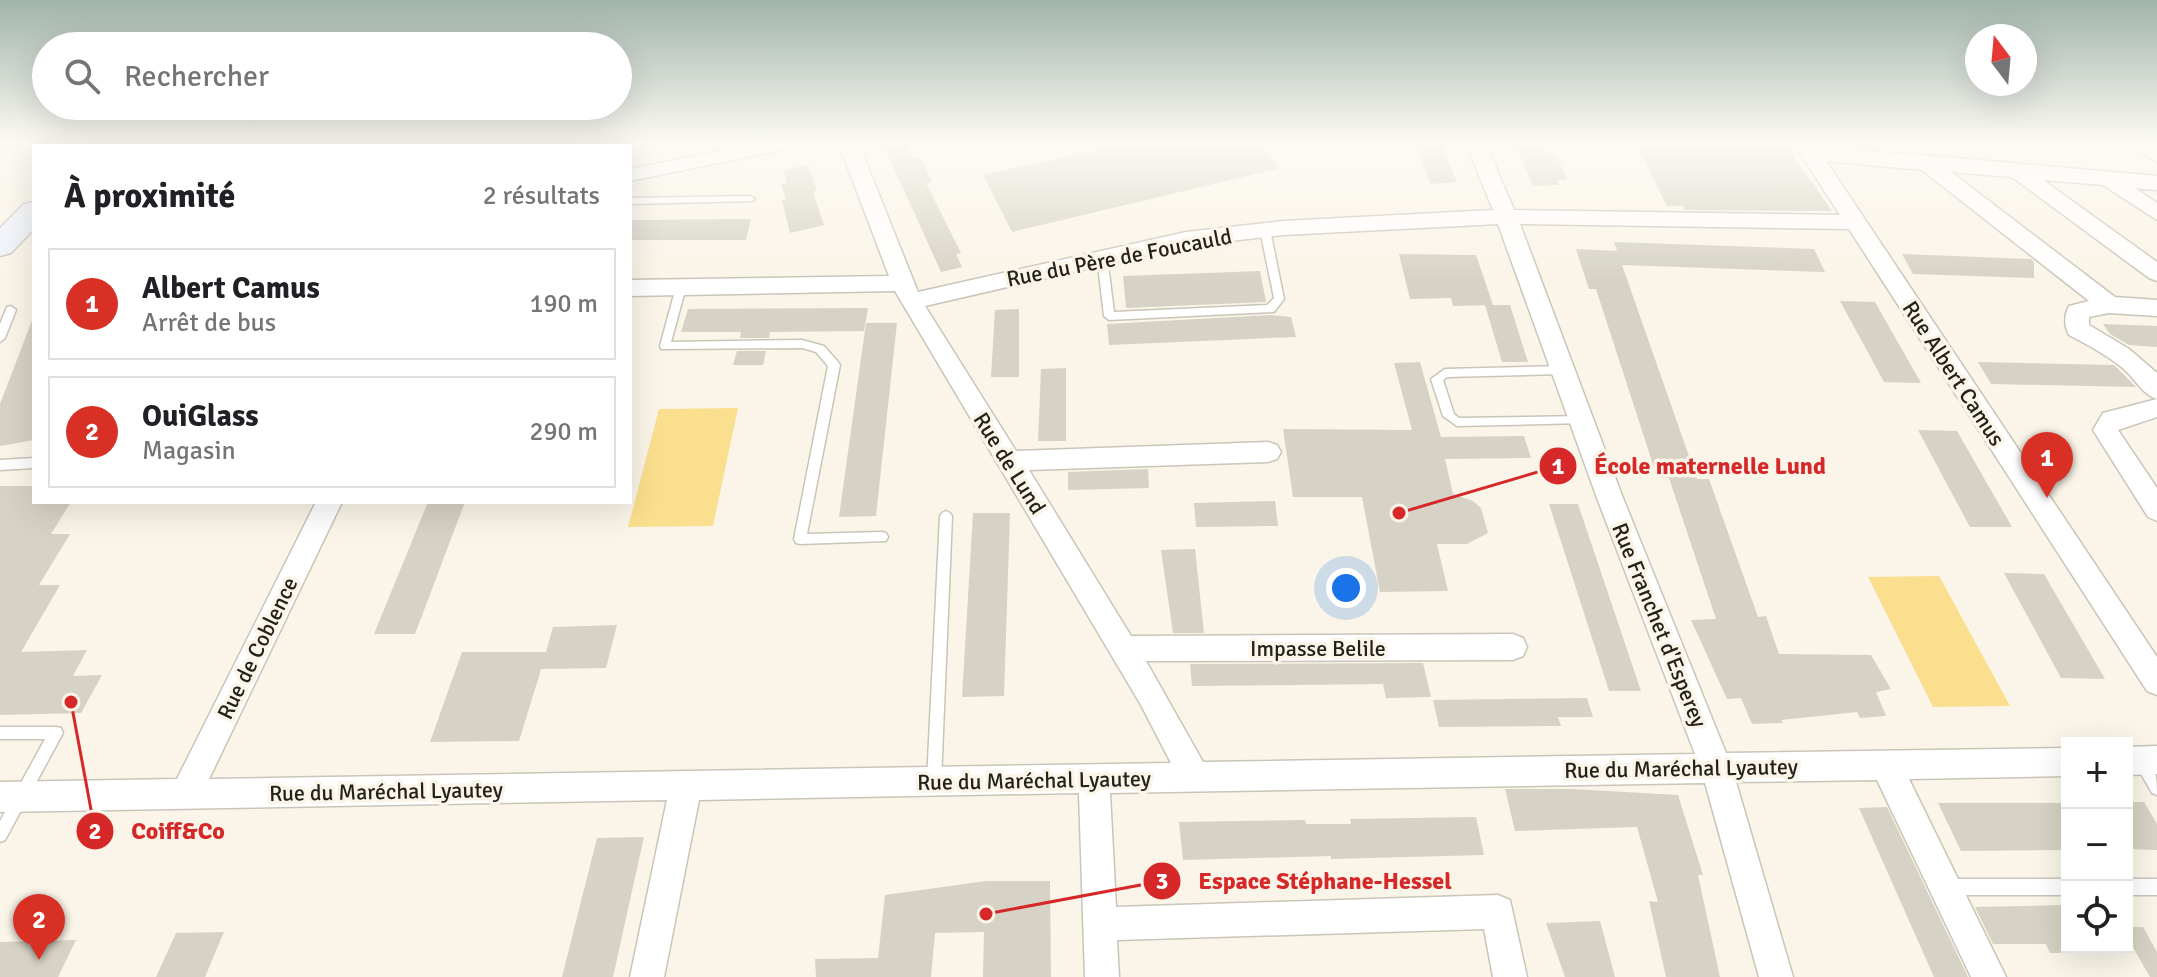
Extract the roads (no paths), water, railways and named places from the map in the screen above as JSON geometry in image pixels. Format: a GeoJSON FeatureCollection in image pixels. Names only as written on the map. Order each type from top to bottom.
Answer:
{"type":"FeatureCollection","features":[{"type":"Feature","properties":{"kind":"main road"},"geometry":{"type":"LineString","coordinates":[[0,216],[32,210]]}},
{"type":"Feature","properties":{"kind":"main road"},"geometry":{"type":"LineString","coordinates":[[0,246],[32,212]]}},
{"type":"Feature","properties":{"kind":"street","name":"Rue de Lund"},"geometry":{"type":"LineString","coordinates":[[867,190],[908,292],[1195,777]]}},
{"type":"Feature","properties":{"kind":"street","name":"Rue Franchet d'Esperey"},"geometry":{"type":"LineString","coordinates":[[1495,190],[1716,768],[1776,977]]}},
{"type":"Feature","properties":{"kind":"street","name":"Rue Albert Camus"},"geometry":{"type":"LineString","coordinates":[[1835,190],[2157,682]]}},
{"type":"Feature","properties":{"kind":"street"},"geometry":{"type":"LineString","coordinates":[[1961,190],[2109,305]]}},
{"type":"Feature","properties":{"kind":"street"},"geometry":{"type":"LineString","coordinates":[[2043,190],[2157,273]]}},
{"type":"Feature","properties":{"kind":"street"},"geometry":{"type":"LineString","coordinates":[[2123,190],[2157,213]]}},
{"type":"Feature","properties":{"kind":"street","name":"Rue du Père de Foucauld"},"geometry":{"type":"LineString","coordinates":[[632,288],[908,292],[1186,239],[1265,230],[1507,217],[1857,222]]}},
{"type":"Feature","properties":{"kind":"street"},"geometry":{"type":"LineString","coordinates":[[2157,308],[2109,305],[2077,312],[2077,329],[2122,354],[2146,374],[2157,390]]}},
{"type":"Feature","properties":{"kind":"street"},"geometry":{"type":"LineString","coordinates":[[2157,408],[2112,420],[2105,430],[2157,510]]}},
{"type":"Feature","properties":{"kind":"street"},"geometry":{"type":"LineString","coordinates":[[1010,461],[1268,452]]}},
{"type":"Feature","properties":{"kind":"street","name":"Rue de Coblence"},"geometry":{"type":"LineString","coordinates":[[186,794],[328,504]]}},
{"type":"Feature","properties":{"kind":"street","name":"Impasse Belile"},"geometry":{"type":"LineString","coordinates":[[1122,649],[1513,647]]}},
{"type":"Feature","properties":{"kind":"street","name":"Rue du Maréchal Lyautey"},"geometry":{"type":"LineString","coordinates":[[10,797],[2061,762]]}},
{"type":"Feature","properties":{"kind":"street"},"geometry":{"type":"LineString","coordinates":[[1886,765],[1989,977]]}},
{"type":"Feature","properties":{"kind":"street"},"geometry":{"type":"LineString","coordinates":[[1094,779],[1102,977]]}},
{"type":"Feature","properties":{"kind":"street"},"geometry":{"type":"LineString","coordinates":[[647,977],[686,786]]}},
{"type":"Feature","properties":{"kind":"street"},"geometry":{"type":"LineString","coordinates":[[1100,924],[1498,912],[1510,977]]}},
{"type":"Feature","properties":{"kind":"lane"},"geometry":{"type":"LineString","coordinates":[[632,201],[750,199]]}},
{"type":"Feature","properties":{"kind":"lane"},"geometry":{"type":"LineString","coordinates":[[1102,257],[1109,316],[1270,309],[1279,299],[1265,230]]}},
{"type":"Feature","properties":{"kind":"lane"},"geometry":{"type":"LineString","coordinates":[[681,287],[665,346],[802,344],[820,349],[834,365],[800,539],[882,537]]}},
{"type":"Feature","properties":{"kind":"lane"},"geometry":{"type":"LineString","coordinates":[[1,333],[11,310]]}},
{"type":"Feature","properties":{"kind":"lane"},"geometry":{"type":"LineString","coordinates":[[1562,370],[1445,373],[1437,379],[1449,416],[1457,422],[1581,420]]}},
{"type":"Feature","properties":{"kind":"lane"},"geometry":{"type":"LineString","coordinates":[[0,465],[32,463]]}},
{"type":"Feature","properties":{"kind":"lane"},"geometry":{"type":"LineString","coordinates":[[934,781],[946,516]]}},
{"type":"Feature","properties":{"kind":"lane"},"geometry":{"type":"LineString","coordinates":[[0,733],[56,733],[10,797],[0,835]]}},
{"type":"Feature","properties":{"kind":"lane"},"geometry":{"type":"LineString","coordinates":[[2141,760],[2157,788]]}},
{"type":"Feature","properties":{"kind":"lane"},"geometry":{"type":"LineString","coordinates":[[1946,887],[2061,887]]}},
{"type":"Feature","properties":{"kind":"lane"},"geometry":{"type":"LineString","coordinates":[[2133,887],[2157,887]]}},
{"type":"Feature","properties":{"kind":"place","name":"Albert Camus"},"geometry":{"type":"Point","coordinates":[2047,498]}},
{"type":"Feature","properties":{"kind":"place","name":"École maternelle Lund"},"geometry":{"type":"Point","coordinates":[1399,513]}},
{"type":"Feature","properties":{"kind":"place","name":"Coiff&Co"},"geometry":{"type":"Point","coordinates":[71,702]}},
{"type":"Feature","properties":{"kind":"place","name":"Espace Stéphane-Hessel"},"geometry":{"type":"Point","coordinates":[986,914]}},
{"type":"Feature","properties":{"kind":"place","name":"OuiGlass"},"geometry":{"type":"Point","coordinates":[39,960]}}]}
